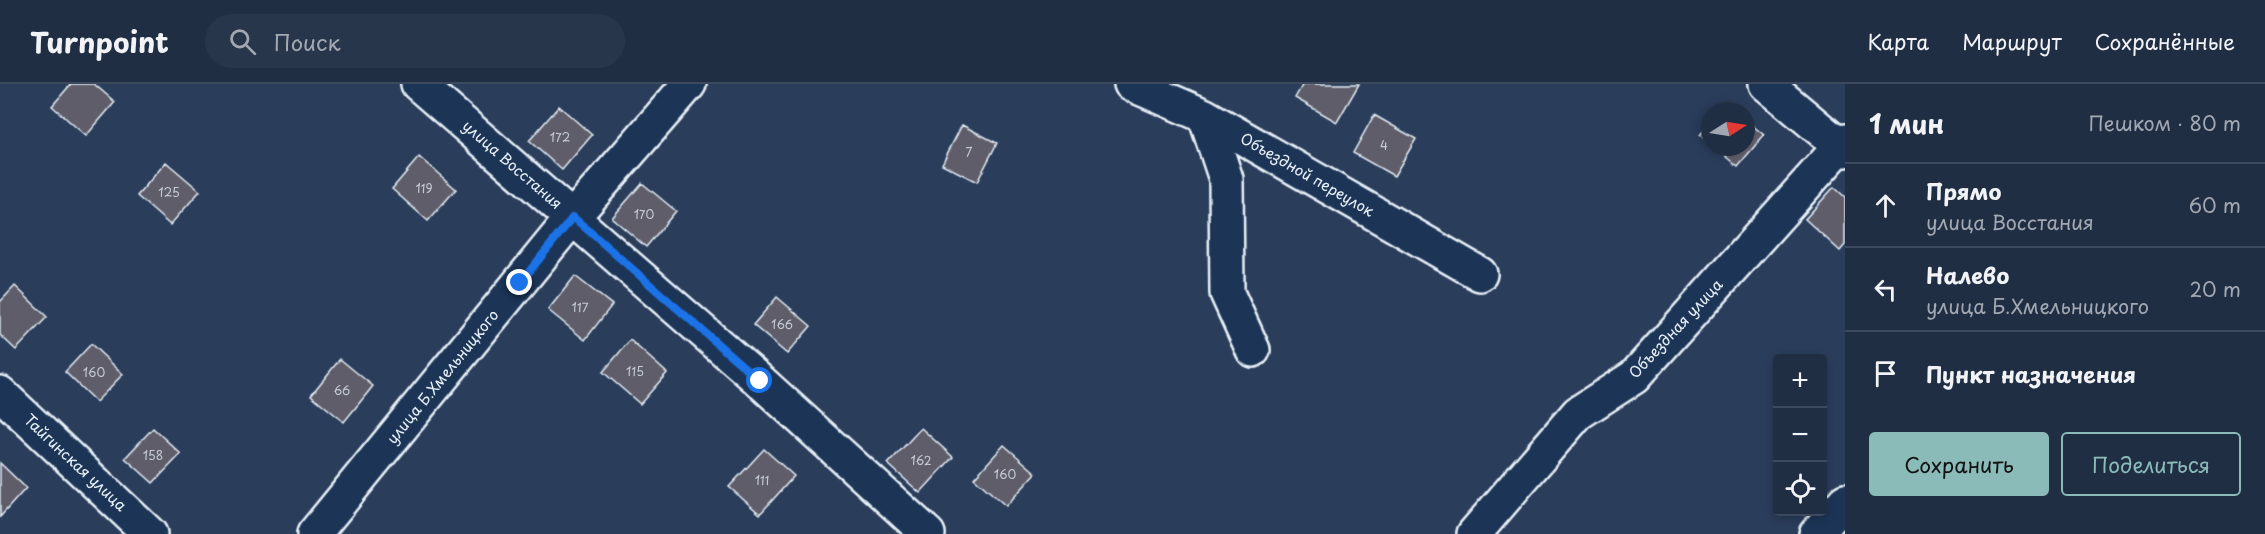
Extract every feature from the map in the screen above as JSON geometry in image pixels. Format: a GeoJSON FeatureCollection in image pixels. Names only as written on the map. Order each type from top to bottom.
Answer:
{"type":"FeatureCollection","features":[{"type":"Feature","properties":{"kind":"street","name":"улица Восстания"},"geometry":{"type":"LineString","coordinates":[[418,84],[760,381],[928,534]]}},
{"type":"Feature","properties":{"kind":"street","name":"улица Б.Хмельницкого"},"geometry":{"type":"LineString","coordinates":[[314,534],[573,217],[689,84]]}},
{"type":"Feature","properties":{"kind":"street","name":"Объездной переулок"},"geometry":{"type":"LineString","coordinates":[[1131,84],[1205,116],[1480,274]]}},
{"type":"Feature","properties":{"kind":"street"},"geometry":{"type":"LineString","coordinates":[[1766,84],[1843,146]]}},
{"type":"Feature","properties":{"kind":"street"},"geometry":{"type":"LineString","coordinates":[[1205,116],[1226,178],[1227,293],[1253,350]]}},
{"type":"Feature","properties":{"kind":"street","name":"Объездная улица"},"geometry":{"type":"LineString","coordinates":[[1474,534],[1578,413],[1634,377],[1843,146]]}},
{"type":"Feature","properties":{"kind":"street","name":"Тайгинская улица"},"geometry":{"type":"LineString","coordinates":[[0,393],[150,534]]}},
{"type":"Feature","properties":{"kind":"street"},"geometry":{"type":"LineString","coordinates":[[1816,534],[1845,501]]}},
{"type":"Feature","properties":{"kind":"building"},"geometry":{"type":"Polygon","coordinates":[[[71,84],[94,84],[115,102],[86,136],[52,106],[71,84]]]}},
{"type":"Feature","properties":{"kind":"building"},"geometry":{"type":"Polygon","coordinates":[[[1303,84],[1359,84],[1337,122],[1295,98],[1303,84]]]}},
{"type":"Feature","properties":{"kind":"building"},"geometry":{"type":"Polygon","coordinates":[[[559,106],[592,135],[562,170],[529,141],[559,106]]]}},
{"type":"Feature","properties":{"kind":"building"},"geometry":{"type":"Polygon","coordinates":[[[1374,115],[1416,139],[1394,176],[1353,153],[1374,115]]]}},
{"type":"Feature","properties":{"kind":"building"},"geometry":{"type":"Polygon","coordinates":[[[962,125],[997,143],[977,182],[942,164],[962,125]]]}},
{"type":"Feature","properties":{"kind":"building"},"geometry":{"type":"Polygon","coordinates":[[[1755,128],[1764,135],[1755,146],[1755,128]]]}},
{"type":"Feature","properties":{"kind":"building"},"geometry":{"type":"Polygon","coordinates":[[[1726,156],[1746,156],[1738,166],[1726,156]]]}},
{"type":"Feature","properties":{"kind":"building"},"geometry":{"type":"Polygon","coordinates":[[[419,157],[456,189],[428,221],[392,189],[419,157]]]}},
{"type":"Feature","properties":{"kind":"building"},"geometry":{"type":"Polygon","coordinates":[[[166,162],[200,191],[170,225],[137,196],[166,162]]]}},
{"type":"Feature","properties":{"kind":"building"},"geometry":{"type":"Polygon","coordinates":[[[642,183],[676,211],[646,247],[612,218],[642,183]]]}},
{"type":"Feature","properties":{"kind":"building"},"geometry":{"type":"Polygon","coordinates":[[[1834,187],[1845,197],[1845,245],[1840,251],[1805,219],[1834,187]]]}},
{"type":"Feature","properties":{"kind":"building"},"geometry":{"type":"Polygon","coordinates":[[[575,276],[612,305],[585,340],[548,310],[575,276]]]}},
{"type":"Feature","properties":{"kind":"building"},"geometry":{"type":"Polygon","coordinates":[[[15,286],[47,317],[16,350],[0,335],[0,302],[15,286]]]}},
{"type":"Feature","properties":{"kind":"building"},"geometry":{"type":"Polygon","coordinates":[[[777,297],[811,326],[787,354],[753,325],[777,297]]]}},
{"type":"Feature","properties":{"kind":"building"},"geometry":{"type":"Polygon","coordinates":[[[630,340],[667,373],[640,404],[603,372],[630,340]]]}},
{"type":"Feature","properties":{"kind":"building"},"geometry":{"type":"Polygon","coordinates":[[[91,344],[123,374],[96,402],[65,372],[91,344]]]}},
{"type":"Feature","properties":{"kind":"building"},"geometry":{"type":"Polygon","coordinates":[[[340,359],[373,386],[344,422],[311,395],[340,359]]]}},
{"type":"Feature","properties":{"kind":"building"},"geometry":{"type":"Polygon","coordinates":[[[153,428],[181,454],[153,483],[125,458],[153,428]]]}},
{"type":"Feature","properties":{"kind":"building"},"geometry":{"type":"Polygon","coordinates":[[[921,428],[953,457],[920,493],[888,464],[921,428]]]}},
{"type":"Feature","properties":{"kind":"building"},"geometry":{"type":"Polygon","coordinates":[[[1004,445],[1036,473],[1006,506],[974,478],[1004,445]]]}},
{"type":"Feature","properties":{"kind":"building"},"geometry":{"type":"Polygon","coordinates":[[[764,449],[794,476],[760,514],[729,487],[764,449]]]}},
{"type":"Feature","properties":{"kind":"building"},"geometry":{"type":"Polygon","coordinates":[[[0,463],[26,488],[0,517],[0,463]]]}},
{"type":"Feature","properties":{"kind":"route"},"geometry":{"type":"LineString","coordinates":[[520,283],[573,217],[760,381]]}}]}
